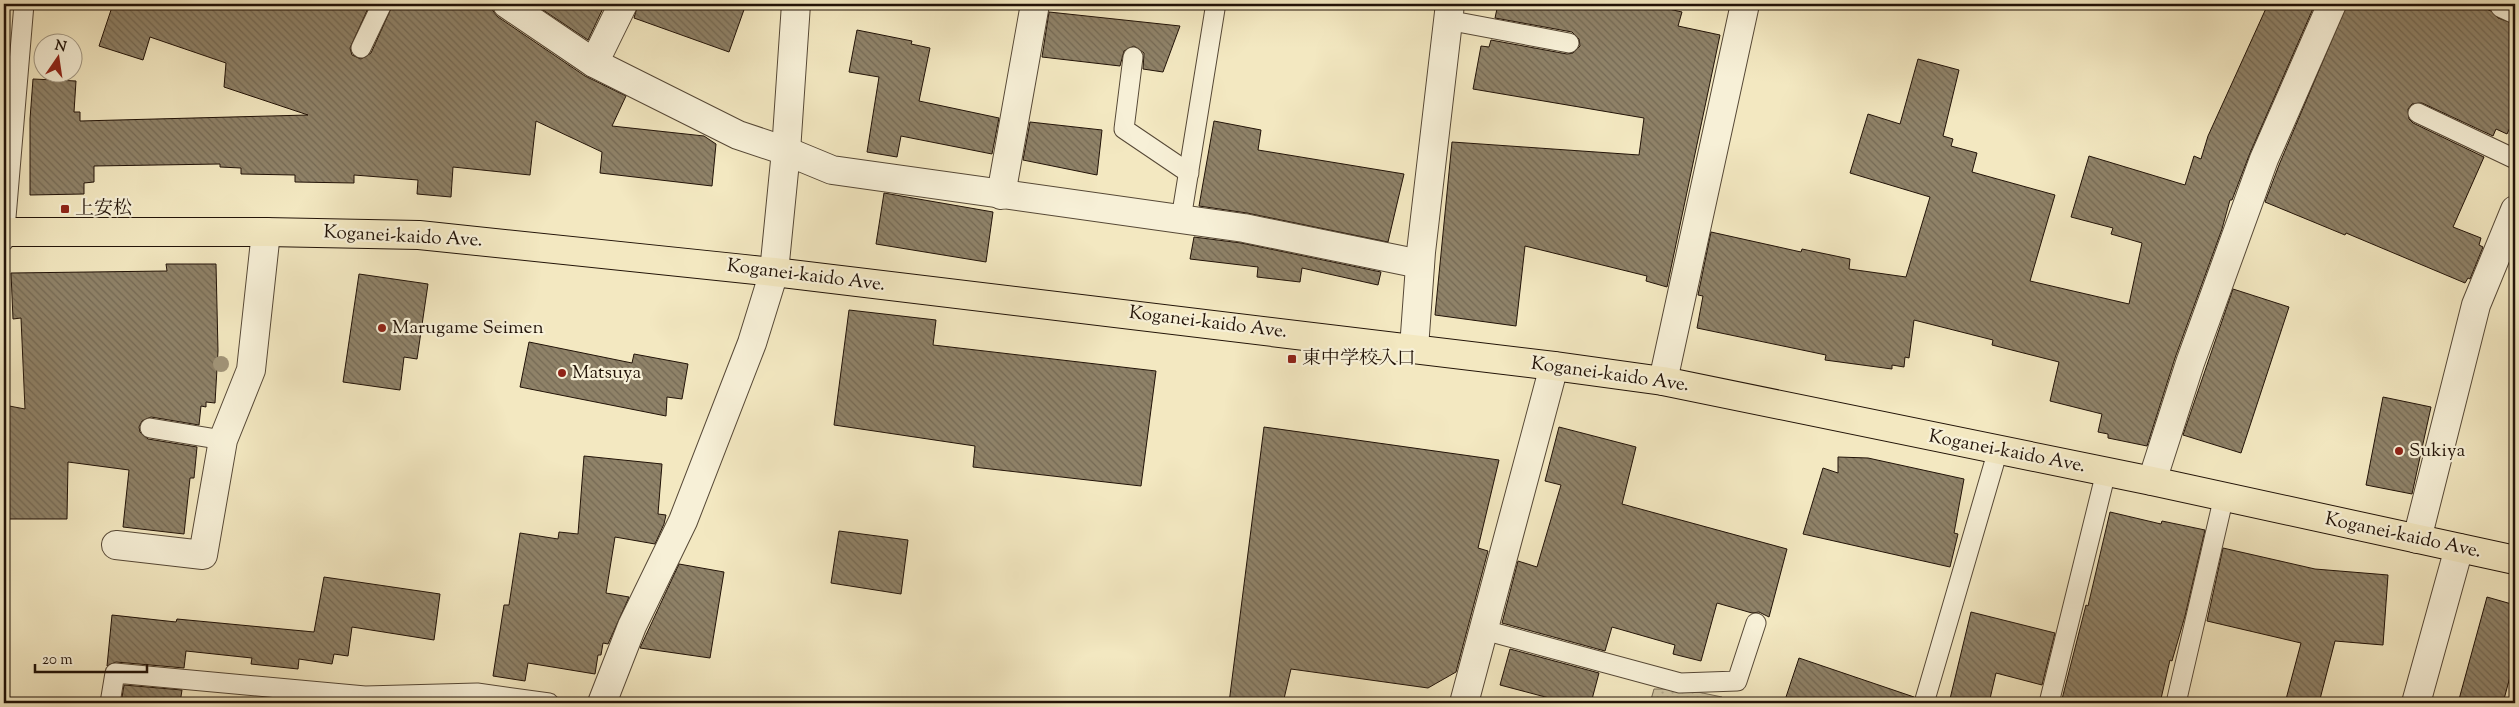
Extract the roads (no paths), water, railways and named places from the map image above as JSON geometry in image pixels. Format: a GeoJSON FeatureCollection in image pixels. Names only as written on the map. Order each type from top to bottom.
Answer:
{"type":"FeatureCollection","features":[{"type":"Feature","properties":{"kind":"main road","name":"Koganei-kaido Ave."},"geometry":{"type":"LineString","coordinates":[[4,235],[266,232],[419,235],[774,272],[1554,366],[1662,381],[2224,496],[2515,560]]}},
{"type":"Feature","properties":{"kind":"street"},"geometry":{"type":"LineString","coordinates":[[507,4],[594,63],[738,135],[786,151],[832,170],[1244,228],[1420,264]]}},
{"type":"Feature","properties":{"kind":"street"},"geometry":{"type":"LineString","coordinates":[[594,63],[623,4]]}},
{"type":"Feature","properties":{"kind":"street"},"geometry":{"type":"LineString","coordinates":[[602,703],[632,626],[682,521],[752,343],[774,272],[786,151],[796,4]]}},
{"type":"Feature","properties":{"kind":"street"},"geometry":{"type":"LineString","coordinates":[[1002,195],[1035,4]]}},
{"type":"Feature","properties":{"kind":"street"},"geometry":{"type":"LineString","coordinates":[[1662,381],[1745,4]]}},
{"type":"Feature","properties":{"kind":"street"},"geometry":{"type":"LineString","coordinates":[[2152,481],[2190,363],[2264,159],[2332,4]]}},
{"type":"Feature","properties":{"kind":"street"},"geometry":{"type":"LineString","coordinates":[[2504,4],[2515,9]]}},
{"type":"Feature","properties":{"kind":"street"},"geometry":{"type":"LineString","coordinates":[[1414,348],[1420,264],[1448,12]]}},
{"type":"Feature","properties":{"kind":"street"},"geometry":{"type":"LineString","coordinates":[[2417,539],[2476,305],[2515,210]]}},
{"type":"Feature","properties":{"kind":"street"},"geometry":{"type":"LineString","coordinates":[[116,545],[204,554],[223,440],[251,370],[266,232]]}},
{"type":"Feature","properties":{"kind":"street"},"geometry":{"type":"LineString","coordinates":[[1464,703],[1554,366]]}},
{"type":"Feature","properties":{"kind":"street"},"geometry":{"type":"LineString","coordinates":[[2416,703],[2459,548]]}},
{"type":"Feature","properties":{"kind":"lane"},"geometry":{"type":"LineString","coordinates":[[4,235],[24,4]]}},
{"type":"Feature","properties":{"kind":"lane"},"geometry":{"type":"LineString","coordinates":[[361,48],[382,4]]}},
{"type":"Feature","properties":{"kind":"lane"},"geometry":{"type":"LineString","coordinates":[[1181,219],[1215,9]]}},
{"type":"Feature","properties":{"kind":"lane"},"geometry":{"type":"LineString","coordinates":[[1448,12],[1569,43]]}},
{"type":"Feature","properties":{"kind":"lane"},"geometry":{"type":"LineString","coordinates":[[1133,57],[1124,129],[1189,173]]}},
{"type":"Feature","properties":{"kind":"lane"},"geometry":{"type":"LineString","coordinates":[[2418,113],[2515,160]]}},
{"type":"Feature","properties":{"kind":"lane"},"geometry":{"type":"LineString","coordinates":[[150,428],[223,440]]}},
{"type":"Feature","properties":{"kind":"lane"},"geometry":{"type":"LineString","coordinates":[[1924,703],[1998,450]]}},
{"type":"Feature","properties":{"kind":"lane"},"geometry":{"type":"LineString","coordinates":[[2049,703],[2106,472]]}},
{"type":"Feature","properties":{"kind":"lane"},"geometry":{"type":"LineString","coordinates":[[2176,703],[2224,496]]}},
{"type":"Feature","properties":{"kind":"lane"},"geometry":{"type":"LineString","coordinates":[[1484,630],[1680,683],[1737,681],[1756,623]]}},
{"type":"Feature","properties":{"kind":"lane"},"geometry":{"type":"LineString","coordinates":[[110,703],[115,673],[365,696],[477,693],[549,703]]}},
{"type":"Feature","properties":{"kind":"place","name":"上安松"},"geometry":{"type":"Point","coordinates":[65,209]}},
{"type":"Feature","properties":{"kind":"place","name":"Marugame Seimen"},"geometry":{"type":"Point","coordinates":[382,328]}},
{"type":"Feature","properties":{"kind":"place","name":"東中学校入口"},"geometry":{"type":"Point","coordinates":[1292,359]}},
{"type":"Feature","properties":{"kind":"place","name":"Matsuya"},"geometry":{"type":"Point","coordinates":[562,373]}},
{"type":"Feature","properties":{"kind":"place","name":"Sukiya"},"geometry":{"type":"Point","coordinates":[2399,451]}}]}
